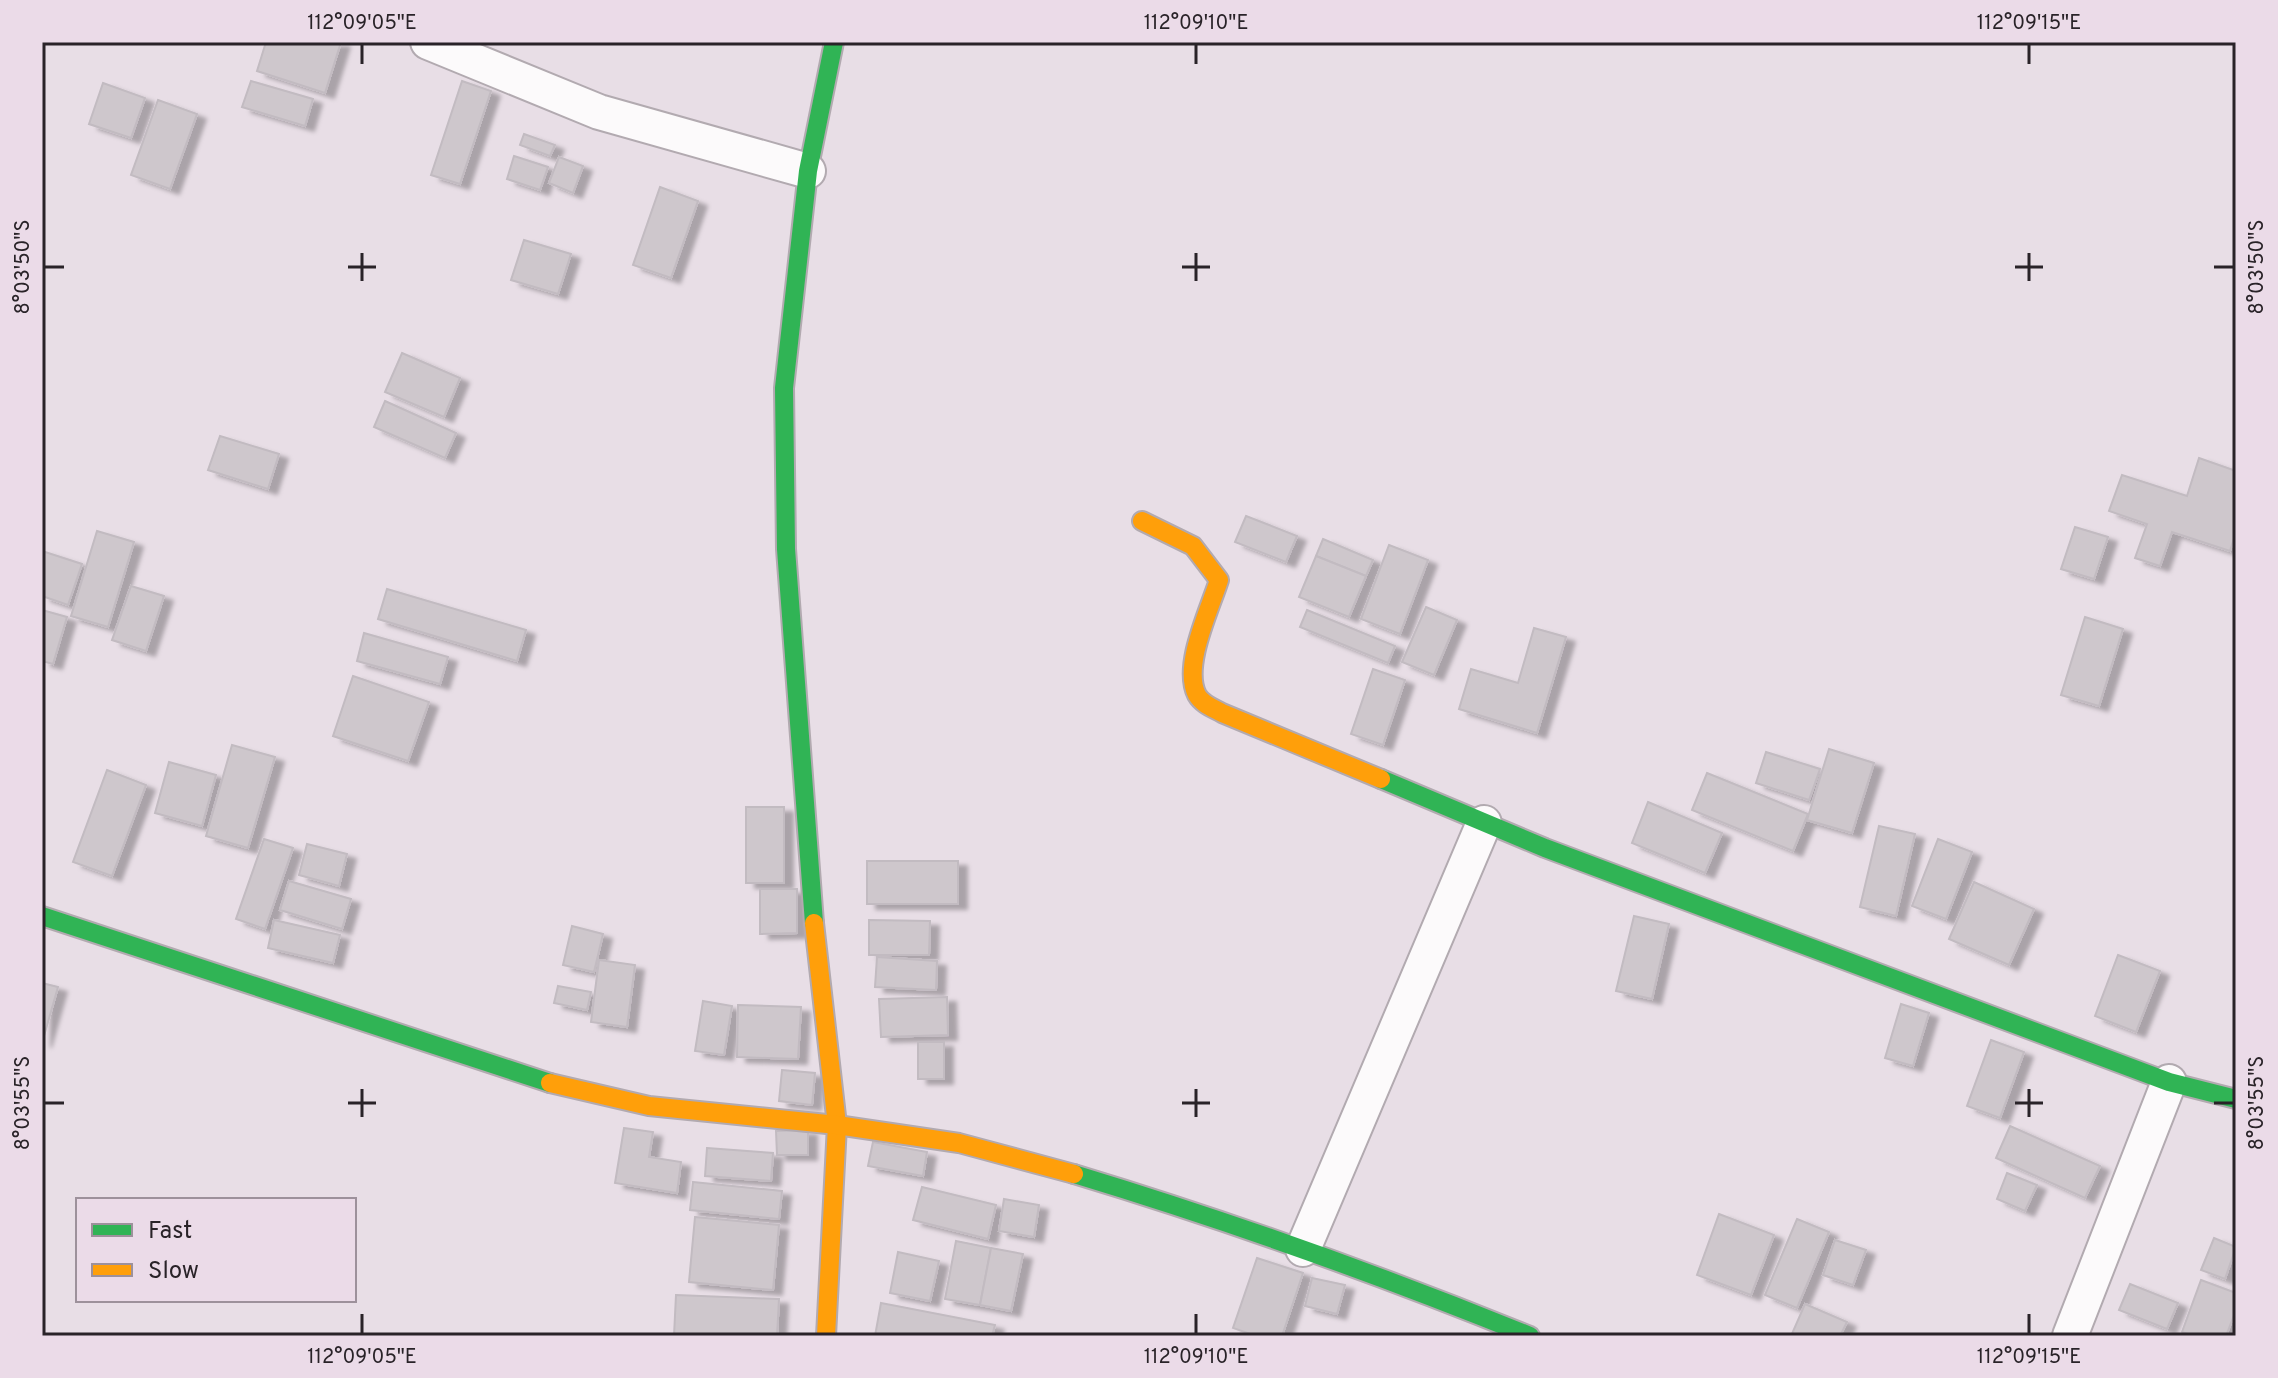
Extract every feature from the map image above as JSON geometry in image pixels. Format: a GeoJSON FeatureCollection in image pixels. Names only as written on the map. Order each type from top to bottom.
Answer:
{"type":"FeatureCollection","features":[{"type":"Feature","properties":{"kind":"street"},"geometry":{"type":"LineString","coordinates":[[428,42],[599,112],[808,171]]}},
{"type":"Feature","properties":{"kind":"street"},"geometry":{"type":"LineString","coordinates":[[826,1336],[837,1125],[817,967],[786,549],[784,388],[808,171],[834,42]]}},
{"type":"Feature","properties":{"kind":"street"},"geometry":{"type":"LineString","coordinates":[[1142,521],[1193,546],[1219,580],[1194,661],[1196,693],[1204,703],[1222,713],[1575,859],[2169,1082],[2236,1099]]}},
{"type":"Feature","properties":{"kind":"street"},"geometry":{"type":"LineString","coordinates":[[1303,1249],[1484,823]]}},
{"type":"Feature","properties":{"kind":"street"},"geometry":{"type":"LineString","coordinates":[[42,916],[531,1078],[649,1106],[837,1125],[959,1143],[1021,1158],[1303,1249],[1402,1284],[1530,1336]]}},
{"type":"Feature","properties":{"kind":"street"},"geometry":{"type":"LineString","coordinates":[[2070,1336],[2169,1082]]}},
{"type":"Feature","properties":{"kind":"building"},"geometry":{"type":"Polygon","coordinates":[[[266,42],[341,42],[325,93],[257,71],[266,42]]]}},
{"type":"Feature","properties":{"kind":"building"},"geometry":{"type":"Polygon","coordinates":[[[251,81],[313,99],[305,126],[242,107],[251,81]]]}},
{"type":"Feature","properties":{"kind":"building"},"geometry":{"type":"Polygon","coordinates":[[[462,81],[491,91],[460,184],[431,175],[462,81]]]}},
{"type":"Feature","properties":{"kind":"building"},"geometry":{"type":"Polygon","coordinates":[[[103,83],[145,98],[131,138],[89,124],[103,83]]]}},
{"type":"Feature","properties":{"kind":"building"},"geometry":{"type":"Polygon","coordinates":[[[158,100],[197,114],[170,189],[131,175],[158,100]]]}},
{"type":"Feature","properties":{"kind":"building"},"geometry":{"type":"Polygon","coordinates":[[[524,134],[555,145],[550,156],[520,145],[524,134]]]}},
{"type":"Feature","properties":{"kind":"building"},"geometry":{"type":"Polygon","coordinates":[[[514,156],[548,167],[540,190],[507,179],[514,156]]]}},
{"type":"Feature","properties":{"kind":"building"},"geometry":{"type":"Polygon","coordinates":[[[559,157],[583,166],[573,193],[549,183],[559,157]]]}},
{"type":"Feature","properties":{"kind":"building"},"geometry":{"type":"Polygon","coordinates":[[[660,187],[698,201],[671,278],[633,265],[660,187]]]}},
{"type":"Feature","properties":{"kind":"building"},"geometry":{"type":"Polygon","coordinates":[[[524,240],[571,254],[558,294],[511,280],[524,240]]]}},
{"type":"Feature","properties":{"kind":"building"},"geometry":{"type":"Polygon","coordinates":[[[402,353],[460,378],[444,417],[385,392],[402,353]]]}},
{"type":"Feature","properties":{"kind":"building"},"geometry":{"type":"Polygon","coordinates":[[[385,401],[456,433],[445,458],[374,427],[385,401]]]}},
{"type":"Feature","properties":{"kind":"building"},"geometry":{"type":"Polygon","coordinates":[[[220,436],[279,454],[268,489],[208,470],[220,436]]]}},
{"type":"Feature","properties":{"kind":"building"},"geometry":{"type":"Polygon","coordinates":[[[2199,458],[2236,471],[2236,532],[2230,551],[2172,532],[2160,566],[2135,558],[2147,524],[2109,511],[2122,475],[2187,496],[2199,458]]]}},
{"type":"Feature","properties":{"kind":"building"},"geometry":{"type":"Polygon","coordinates":[[[1246,516],[1297,536],[1286,562],[1235,542],[1246,516]]]}},
{"type":"Feature","properties":{"kind":"building"},"geometry":{"type":"Polygon","coordinates":[[[2075,527],[2108,537],[2094,579],[2061,569],[2075,527]]]}},
{"type":"Feature","properties":{"kind":"building"},"geometry":{"type":"Polygon","coordinates":[[[97,531],[134,542],[108,627],[71,616],[97,531]]]}},
{"type":"Feature","properties":{"kind":"building"},"geometry":{"type":"Polygon","coordinates":[[[1323,539],[1373,560],[1366,576],[1316,556],[1323,539]]]}},
{"type":"Feature","properties":{"kind":"building"},"geometry":{"type":"Polygon","coordinates":[[[1389,545],[1428,560],[1400,634],[1361,619],[1389,545]]]}},
{"type":"Feature","properties":{"kind":"building"},"geometry":{"type":"Polygon","coordinates":[[[42,551],[82,564],[68,605],[42,596],[42,551]]]}},
{"type":"Feature","properties":{"kind":"building"},"geometry":{"type":"Polygon","coordinates":[[[1316,556],[1366,576],[1349,617],[1299,597],[1316,556]]]}},
{"type":"Feature","properties":{"kind":"building"},"geometry":{"type":"Polygon","coordinates":[[[131,586],[164,596],[146,651],[112,640],[131,586]]]}},
{"type":"Feature","properties":{"kind":"building"},"geometry":{"type":"Polygon","coordinates":[[[387,589],[526,630],[517,661],[378,619],[387,589]]]}},
{"type":"Feature","properties":{"kind":"building"},"geometry":{"type":"Polygon","coordinates":[[[1426,607],[1457,620],[1434,675],[1402,662],[1426,607]]]}},
{"type":"Feature","properties":{"kind":"building"},"geometry":{"type":"Polygon","coordinates":[[[42,610],[67,617],[53,664],[42,661],[42,610]]]}},
{"type":"Feature","properties":{"kind":"building"},"geometry":{"type":"Polygon","coordinates":[[[1307,610],[1395,646],[1388,663],[1300,627],[1307,610]]]}},
{"type":"Feature","properties":{"kind":"building"},"geometry":{"type":"Polygon","coordinates":[[[2085,617],[2123,629],[2099,706],[2061,695],[2085,617]]]}},
{"type":"Feature","properties":{"kind":"building"},"geometry":{"type":"Polygon","coordinates":[[[1534,628],[1566,637],[1537,733],[1459,709],[1471,669],[1518,683],[1534,628]]]}},
{"type":"Feature","properties":{"kind":"building"},"geometry":{"type":"Polygon","coordinates":[[[364,633],[448,657],[440,684],[357,661],[364,633]]]}},
{"type":"Feature","properties":{"kind":"building"},"geometry":{"type":"Polygon","coordinates":[[[1373,669],[1405,680],[1383,745],[1351,734],[1373,669]]]}},
{"type":"Feature","properties":{"kind":"building"},"geometry":{"type":"Polygon","coordinates":[[[353,676],[429,702],[408,761],[333,736],[353,676]]]}},
{"type":"Feature","properties":{"kind":"building"},"geometry":{"type":"Polygon","coordinates":[[[232,745],[275,757],[248,848],[206,836],[232,745]]]}},
{"type":"Feature","properties":{"kind":"building"},"geometry":{"type":"Polygon","coordinates":[[[1829,749],[1874,763],[1852,833],[1807,820],[1829,749]]]}},
{"type":"Feature","properties":{"kind":"building"},"geometry":{"type":"Polygon","coordinates":[[[1766,752],[1820,769],[1809,800],[1756,783],[1766,752]]]}},
{"type":"Feature","properties":{"kind":"building"},"geometry":{"type":"Polygon","coordinates":[[[169,762],[216,775],[202,826],[155,813],[169,762]]]}},
{"type":"Feature","properties":{"kind":"building"},"geometry":{"type":"Polygon","coordinates":[[[107,770],[146,785],[112,876],[73,862],[107,770]]]}},
{"type":"Feature","properties":{"kind":"building"},"geometry":{"type":"Polygon","coordinates":[[[1707,773],[1808,814],[1793,851],[1692,810],[1707,773]]]}},
{"type":"Feature","properties":{"kind":"building"},"geometry":{"type":"Polygon","coordinates":[[[1648,802],[1722,833],[1705,873],[1632,843],[1648,802]]]}},
{"type":"Feature","properties":{"kind":"building"},"geometry":{"type":"Polygon","coordinates":[[[746,807],[784,807],[784,883],[746,883],[746,807]]]}},
{"type":"Feature","properties":{"kind":"building"},"geometry":{"type":"Polygon","coordinates":[[[1879,826],[1915,834],[1896,916],[1860,907],[1879,826]]]}},
{"type":"Feature","properties":{"kind":"building"},"geometry":{"type":"Polygon","coordinates":[[[264,839],[293,848],[265,929],[236,919],[264,839]]]}},
{"type":"Feature","properties":{"kind":"building"},"geometry":{"type":"Polygon","coordinates":[[[1938,839],[1972,852],[1946,919],[1912,906],[1938,839]]]}},
{"type":"Feature","properties":{"kind":"building"},"geometry":{"type":"Polygon","coordinates":[[[307,844],[347,854],[339,886],[299,875],[307,844]]]}},
{"type":"Feature","properties":{"kind":"building"},"geometry":{"type":"Polygon","coordinates":[[[867,861],[958,861],[958,904],[867,904],[867,861]]]}},
{"type":"Feature","properties":{"kind":"building"},"geometry":{"type":"Polygon","coordinates":[[[289,881],[351,899],[342,929],[280,910],[289,881]]]}},
{"type":"Feature","properties":{"kind":"building"},"geometry":{"type":"Polygon","coordinates":[[[1974,882],[2034,909],[2009,965],[1949,939],[1974,882]]]}},
{"type":"Feature","properties":{"kind":"building"},"geometry":{"type":"Polygon","coordinates":[[[760,889],[797,889],[797,933],[760,934],[760,889]]]}},
{"type":"Feature","properties":{"kind":"building"},"geometry":{"type":"Polygon","coordinates":[[[1634,916],[1669,924],[1652,999],[1616,991],[1634,916]]]}},
{"type":"Feature","properties":{"kind":"building"},"geometry":{"type":"Polygon","coordinates":[[[274,920],[340,935],[333,963],[268,948],[274,920]]]}},
{"type":"Feature","properties":{"kind":"building"},"geometry":{"type":"Polygon","coordinates":[[[869,920],[930,921],[929,955],[869,955],[869,920]]]}},
{"type":"Feature","properties":{"kind":"building"},"geometry":{"type":"Polygon","coordinates":[[[572,926],[603,934],[594,972],[563,965],[572,926]]]}},
{"type":"Feature","properties":{"kind":"building"},"geometry":{"type":"Polygon","coordinates":[[[2118,955],[2160,971],[2136,1032],[2095,1016],[2118,955]]]}},
{"type":"Feature","properties":{"kind":"building"},"geometry":{"type":"Polygon","coordinates":[[[877,957],[937,961],[936,990],[875,987],[877,957]]]}},
{"type":"Feature","properties":{"kind":"building"},"geometry":{"type":"Polygon","coordinates":[[[599,960],[635,965],[627,1027],[591,1022],[599,960]]]}},
{"type":"Feature","properties":{"kind":"building"},"geometry":{"type":"Polygon","coordinates":[[[42,983],[58,987],[42,1043],[42,983]]]}},
{"type":"Feature","properties":{"kind":"building"},"geometry":{"type":"Polygon","coordinates":[[[558,986],[591,992],[587,1010],[554,1003],[558,986]]]}},
{"type":"Feature","properties":{"kind":"building"},"geometry":{"type":"Polygon","coordinates":[[[947,997],[948,1035],[881,1037],[879,999],[947,997]]]}},
{"type":"Feature","properties":{"kind":"building"},"geometry":{"type":"Polygon","coordinates":[[[703,1001],[732,1006],[724,1055],[695,1051],[703,1001]]]}},
{"type":"Feature","properties":{"kind":"building"},"geometry":{"type":"Polygon","coordinates":[[[1901,1004],[1929,1013],[1913,1066],[1885,1058],[1901,1004]]]}},
{"type":"Feature","properties":{"kind":"building"},"geometry":{"type":"Polygon","coordinates":[[[738,1005],[801,1007],[798,1059],[737,1057],[738,1005]]]}},
{"type":"Feature","properties":{"kind":"building"},"geometry":{"type":"Polygon","coordinates":[[[1991,1040],[2024,1052],[2000,1118],[1967,1106],[1991,1040]]]}},
{"type":"Feature","properties":{"kind":"building"},"geometry":{"type":"Polygon","coordinates":[[[918,1042],[944,1042],[944,1079],[918,1079],[918,1042]]]}},
{"type":"Feature","properties":{"kind":"building"},"geometry":{"type":"Polygon","coordinates":[[[782,1070],[815,1073],[812,1105],[779,1101],[782,1070]]]}},
{"type":"Feature","properties":{"kind":"building"},"geometry":{"type":"Polygon","coordinates":[[[2010,1126],[2100,1166],[2085,1198],[1996,1158],[2010,1126]]]}},
{"type":"Feature","properties":{"kind":"building"},"geometry":{"type":"Polygon","coordinates":[[[624,1128],[653,1132],[649,1157],[681,1162],[677,1193],[615,1183],[624,1128]]]}},
{"type":"Feature","properties":{"kind":"building"},"geometry":{"type":"Polygon","coordinates":[[[808,1130],[808,1155],[777,1155],[776,1131],[808,1130]]]}},
{"type":"Feature","properties":{"kind":"building"},"geometry":{"type":"Polygon","coordinates":[[[873,1142],[927,1152],[923,1176],[868,1166],[873,1142]]]}},
{"type":"Feature","properties":{"kind":"building"},"geometry":{"type":"Polygon","coordinates":[[[707,1148],[773,1153],[771,1181],[705,1176],[707,1148]]]}},
{"type":"Feature","properties":{"kind":"building"},"geometry":{"type":"Polygon","coordinates":[[[2007,1173],[2037,1185],[2025,1211],[1997,1199],[2007,1173]]]}},
{"type":"Feature","properties":{"kind":"building"},"geometry":{"type":"Polygon","coordinates":[[[693,1182],[782,1191],[779,1219],[690,1210],[693,1182]]]}},
{"type":"Feature","properties":{"kind":"building"},"geometry":{"type":"Polygon","coordinates":[[[922,1187],[996,1205],[988,1239],[913,1220],[922,1187]]]}},
{"type":"Feature","properties":{"kind":"building"},"geometry":{"type":"Polygon","coordinates":[[[1004,1199],[1039,1205],[1034,1237],[999,1231],[1004,1199]]]}},
{"type":"Feature","properties":{"kind":"building"},"geometry":{"type":"Polygon","coordinates":[[[1719,1214],[1774,1235],[1751,1295],[1697,1275],[1719,1214]]]}},
{"type":"Feature","properties":{"kind":"building"},"geometry":{"type":"Polygon","coordinates":[[[695,1217],[779,1225],[773,1290],[689,1282],[695,1217]]]}},
{"type":"Feature","properties":{"kind":"building"},"geometry":{"type":"Polygon","coordinates":[[[1797,1219],[1829,1232],[1797,1308],[1765,1295],[1797,1219]]]}},
{"type":"Feature","properties":{"kind":"building"},"geometry":{"type":"Polygon","coordinates":[[[2214,1238],[2236,1247],[2225,1279],[2201,1270],[2214,1238]]]}},
{"type":"Feature","properties":{"kind":"building"},"geometry":{"type":"Polygon","coordinates":[[[1835,1240],[1866,1250],[1853,1285],[1823,1275],[1835,1240]]]}},
{"type":"Feature","properties":{"kind":"building"},"geometry":{"type":"Polygon","coordinates":[[[956,1241],[991,1248],[980,1305],[945,1299],[956,1241]]]}},
{"type":"Feature","properties":{"kind":"building"},"geometry":{"type":"Polygon","coordinates":[[[991,1248],[1023,1254],[1011,1311],[980,1305],[991,1248]]]}},
{"type":"Feature","properties":{"kind":"building"},"geometry":{"type":"Polygon","coordinates":[[[898,1252],[939,1261],[930,1301],[890,1293],[898,1252]]]}},
{"type":"Feature","properties":{"kind":"building"},"geometry":{"type":"Polygon","coordinates":[[[1257,1258],[1303,1273],[1282,1336],[1256,1336],[1233,1328],[1257,1258]]]}},
{"type":"Feature","properties":{"kind":"building"},"geometry":{"type":"Polygon","coordinates":[[[1312,1278],[1345,1285],[1337,1314],[1305,1306],[1312,1278]]]}},
{"type":"Feature","properties":{"kind":"building"},"geometry":{"type":"Polygon","coordinates":[[[2201,1280],[2236,1293],[2236,1310],[2226,1336],[2193,1336],[2182,1332],[2201,1280]]]}},
{"type":"Feature","properties":{"kind":"building"},"geometry":{"type":"Polygon","coordinates":[[[2130,1284],[2178,1303],[2167,1329],[2119,1310],[2130,1284]]]}},
{"type":"Feature","properties":{"kind":"building"},"geometry":{"type":"Polygon","coordinates":[[[676,1295],[779,1299],[777,1336],[674,1336],[676,1295]]]}},
{"type":"Feature","properties":{"kind":"building"},"geometry":{"type":"Polygon","coordinates":[[[881,1303],[995,1325],[992,1336],[875,1336],[881,1303]]]}},
{"type":"Feature","properties":{"kind":"building"},"geometry":{"type":"Polygon","coordinates":[[[1805,1304],[1847,1322],[1840,1336],[1791,1336],[1805,1304]]]}},
{"type":"Feature","properties":{"kind":"traffic: fast"},"geometry":{"type":"LineString","coordinates":[[814,923],[786,549],[784,388],[808,171],[834,42]]}},
{"type":"Feature","properties":{"kind":"traffic: fast"},"geometry":{"type":"LineString","coordinates":[[1381,779],[1545,848],[2169,1082],[2236,1099]]}},
{"type":"Feature","properties":{"kind":"traffic: fast"},"geometry":{"type":"LineString","coordinates":[[42,916],[550,1083]]}},
{"type":"Feature","properties":{"kind":"traffic: fast"},"geometry":{"type":"LineString","coordinates":[[1074,1174],[1304,1250],[1530,1336]]}},
{"type":"Feature","properties":{"kind":"traffic: slow"},"geometry":{"type":"LineString","coordinates":[[1142,521],[1193,546],[1219,580],[1195,654],[1193,683],[1199,698],[1222,713],[1381,779]]}},
{"type":"Feature","properties":{"kind":"traffic: slow"},"geometry":{"type":"LineString","coordinates":[[814,923],[837,1125],[826,1336]]}},
{"type":"Feature","properties":{"kind":"traffic: slow"},"geometry":{"type":"LineString","coordinates":[[550,1083],[649,1106],[837,1125],[959,1143],[1074,1174]]}}]}
